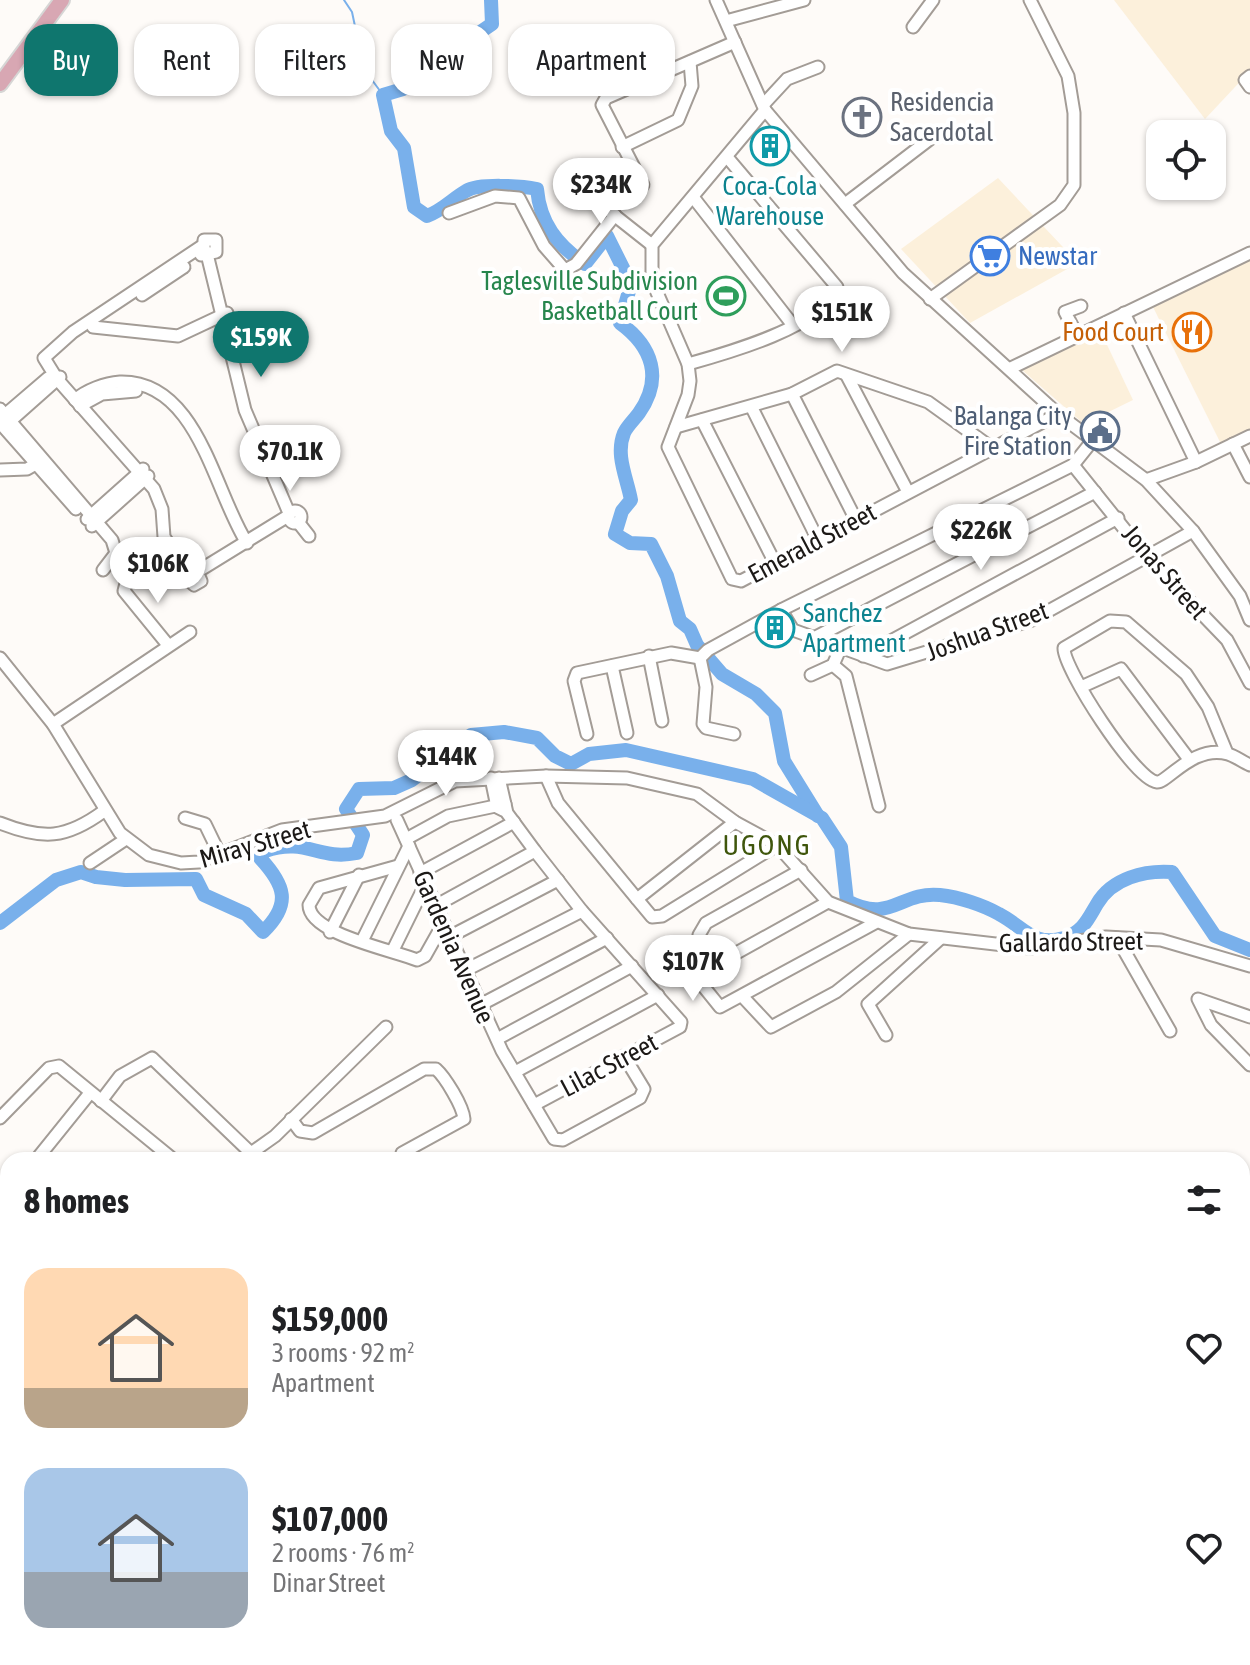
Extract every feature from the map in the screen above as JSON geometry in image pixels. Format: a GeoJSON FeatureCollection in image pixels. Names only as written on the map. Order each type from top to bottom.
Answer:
{"type":"FeatureCollection","features":[{"type":"Feature","properties":{"kind":"main road"},"geometry":{"type":"LineString","coordinates":[[0,84],[62,0]]}},
{"type":"Feature","properties":{"kind":"street"},"geometry":{"type":"LineString","coordinates":[[716,0],[764,108],[845,204],[930,299],[1011,368],[1058,414],[1146,480],[1193,531],[1240,596],[1250,620]]}},
{"type":"Feature","properties":{"kind":"street"},"geometry":{"type":"LineString","coordinates":[[913,27],[933,0]]}},
{"type":"Feature","properties":{"kind":"street"},"geometry":{"type":"LineString","coordinates":[[930,299],[1060,205],[1074,185],[1074,113],[1068,76],[1030,0]]}},
{"type":"Feature","properties":{"kind":"street"},"geometry":{"type":"LineString","coordinates":[[726,21],[795,1]]}},
{"type":"Feature","properties":{"kind":"street"},"geometry":{"type":"LineString","coordinates":[[643,185],[602,105],[606,98],[735,42]]}},
{"type":"Feature","properties":{"kind":"street"},"geometry":{"type":"LineString","coordinates":[[622,147],[678,120],[692,86],[690,62]]}},
{"type":"Feature","properties":{"kind":"street"},"geometry":{"type":"LineString","coordinates":[[676,427],[688,395],[688,364],[652,281],[652,245],[727,157],[787,79],[818,67]]}},
{"type":"Feature","properties":{"kind":"street"},"geometry":{"type":"LineString","coordinates":[[1250,76],[1245,80],[1250,87]]}},
{"type":"Feature","properties":{"kind":"street"},"geometry":{"type":"LineString","coordinates":[[845,204],[930,139]]}},
{"type":"Feature","properties":{"kind":"street"},"geometry":{"type":"LineString","coordinates":[[688,364],[732,352],[815,314],[837,287],[727,157]]}},
{"type":"Feature","properties":{"kind":"street"},"geometry":{"type":"LineString","coordinates":[[571,181],[652,245]]}},
{"type":"Feature","properties":{"kind":"street"},"geometry":{"type":"LineString","coordinates":[[449,213],[495,196],[516,196],[558,266],[565,270],[578,261],[615,215]]}},
{"type":"Feature","properties":{"kind":"street"},"geometry":{"type":"LineString","coordinates":[[693,197],[792,324]]}},
{"type":"Feature","properties":{"kind":"street"},"geometry":{"type":"LineString","coordinates":[[292,517],[196,575],[169,539],[165,508],[144,474],[57,374],[50,354],[207,251],[248,409],[292,517],[309,536]]}},
{"type":"Feature","properties":{"kind":"street"},"geometry":{"type":"LineString","coordinates":[[1011,368],[1250,253]]}},
{"type":"Feature","properties":{"kind":"street"},"geometry":{"type":"LineString","coordinates":[[1078,337],[1065,312],[1081,306]]}},
{"type":"Feature","properties":{"kind":"street"},"geometry":{"type":"LineString","coordinates":[[98,322],[151,331],[183,332],[224,310]]}},
{"type":"Feature","properties":{"kind":"street"},"geometry":{"type":"LineString","coordinates":[[1124,313],[1196,462]]}},
{"type":"Feature","properties":{"kind":"street"},"geometry":{"type":"LineString","coordinates":[[676,427],[752,408],[792,394],[837,371],[928,402],[992,448]]}},
{"type":"Feature","properties":{"kind":"street"},"geometry":{"type":"LineString","coordinates":[[57,374],[3,419],[55,480],[91,521],[144,474]]}},
{"type":"Feature","properties":{"kind":"street"},"geometry":{"type":"LineString","coordinates":[[847,376],[908,492]]}},
{"type":"Feature","properties":{"kind":"street"},"geometry":{"type":"LineString","coordinates":[[80,401],[111,391],[140,388],[157,393],[177,413],[214,473],[232,525],[245,544]]}},
{"type":"Feature","properties":{"kind":"street"},"geometry":{"type":"LineString","coordinates":[[792,394],[856,520]]}},
{"type":"Feature","properties":{"kind":"street"},"geometry":{"type":"LineString","coordinates":[[752,408],[818,540]]}},
{"type":"Feature","properties":{"kind":"street","name":"Emerald Street"},"geometry":{"type":"LineString","coordinates":[[676,427],[668,447],[735,582],[1058,414]]}},
{"type":"Feature","properties":{"kind":"street"},"geometry":{"type":"LineString","coordinates":[[702,420],[775,563]]}},
{"type":"Feature","properties":{"kind":"street"},"geometry":{"type":"LineString","coordinates":[[1146,480],[1196,462],[1250,436]]}},
{"type":"Feature","properties":{"kind":"street"},"geometry":{"type":"LineString","coordinates":[[587,734],[574,676],[649,656],[704,654],[781,610],[1073,465],[1093,440]]}},
{"type":"Feature","properties":{"kind":"street"},"geometry":{"type":"LineString","coordinates":[[1233,444],[1250,477]]}},
{"type":"Feature","properties":{"kind":"street"},"geometry":{"type":"LineString","coordinates":[[5,466],[37,459]]}},
{"type":"Feature","properties":{"kind":"street","name":"Jonas Street"},"geometry":{"type":"LineString","coordinates":[[1073,465],[1146,556],[1227,640],[1250,683]]}},
{"type":"Feature","properties":{"kind":"street"},"geometry":{"type":"LineString","coordinates":[[814,638],[1095,492]]}},
{"type":"Feature","properties":{"kind":"street"},"geometry":{"type":"LineString","coordinates":[[226,559],[245,544],[292,517]]}},
{"type":"Feature","properties":{"kind":"street"},"geometry":{"type":"LineString","coordinates":[[863,656],[1118,518]]}},
{"type":"Feature","properties":{"kind":"street","name":"Joshua Street"},"geometry":{"type":"LineString","coordinates":[[781,610],[788,626],[890,664],[1032,620],[1193,531]]}},
{"type":"Feature","properties":{"kind":"street"},"geometry":{"type":"LineString","coordinates":[[144,566],[128,576],[124,591],[168,645]]}},
{"type":"Feature","properties":{"kind":"street"},"geometry":{"type":"LineString","coordinates":[[1227,753],[1208,707],[1186,674],[1126,622],[1110,621],[1064,648],[1081,687],[1132,765],[1153,780],[1162,780],[1188,758],[1227,753],[1250,765]]}},
{"type":"Feature","properties":{"kind":"street"},"geometry":{"type":"LineString","coordinates":[[53,724],[190,632]]}},
{"type":"Feature","properties":{"kind":"street"},"geometry":{"type":"LineString","coordinates":[[811,675],[833,665],[841,647]]}},
{"type":"Feature","properties":{"kind":"street"},"geometry":{"type":"LineString","coordinates":[[704,654],[706,687],[703,726],[734,734]]}},
{"type":"Feature","properties":{"kind":"street"},"geometry":{"type":"LineString","coordinates":[[649,656],[662,721]]}},
{"type":"Feature","properties":{"kind":"street","name":"Miray Street"},"geometry":{"type":"LineString","coordinates":[[0,658],[53,724],[83,768],[104,811],[126,839],[149,855],[181,863],[220,855],[282,830],[392,813],[444,784],[495,778],[627,778],[682,788],[697,794],[735,822]]}},
{"type":"Feature","properties":{"kind":"street"},"geometry":{"type":"LineString","coordinates":[[833,665],[846,676],[879,806]]}},
{"type":"Feature","properties":{"kind":"street"},"geometry":{"type":"LineString","coordinates":[[612,666],[627,733]]}},
{"type":"Feature","properties":{"kind":"street"},"geometry":{"type":"LineString","coordinates":[[1081,687],[1121,669],[1188,758]]}},
{"type":"Feature","properties":{"kind":"street"},"geometry":{"type":"LineString","coordinates":[[546,776],[558,803],[652,917],[662,916],[777,845]]}},
{"type":"Feature","properties":{"kind":"street"},"geometry":{"type":"LineString","coordinates":[[495,778],[506,812],[535,851],[582,911],[658,995],[515,1072]]}},
{"type":"Feature","properties":{"kind":"street"},"geometry":{"type":"LineString","coordinates":[[0,823],[41,837],[76,827],[104,811]]}},
{"type":"Feature","properties":{"kind":"street"},"geometry":{"type":"LineString","coordinates":[[362,941],[408,842],[448,816],[506,812]]}},
{"type":"Feature","properties":{"kind":"street"},"geometry":{"type":"LineString","coordinates":[[420,873],[506,812]]}},
{"type":"Feature","properties":{"kind":"street"},"geometry":{"type":"LineString","coordinates":[[185,818],[205,824],[220,855]]}},
{"type":"Feature","properties":{"kind":"street","name":"Gardenia Avenue"},"geometry":{"type":"LineString","coordinates":[[397,820],[497,1039],[534,1105],[558,1140],[640,1098],[644,1089],[624,1056]]}},
{"type":"Feature","properties":{"kind":"street"},"geometry":{"type":"LineString","coordinates":[[637,899],[735,822]]}},
{"type":"Feature","properties":{"kind":"street","name":"Gallardo Street"},"geometry":{"type":"LineString","coordinates":[[735,822],[777,845],[828,902],[909,934],[1030,948],[1117,938],[1161,940],[1250,966]]}},
{"type":"Feature","properties":{"kind":"street"},"geometry":{"type":"LineString","coordinates":[[90,863],[126,839]]}},
{"type":"Feature","properties":{"kind":"street"},"geometry":{"type":"LineString","coordinates":[[435,906],[535,851]]}},
{"type":"Feature","properties":{"kind":"street"},"geometry":{"type":"LineString","coordinates":[[398,866],[319,888],[309,905],[311,915],[330,932],[421,959],[443,924]]}},
{"type":"Feature","properties":{"kind":"street"},"geometry":{"type":"LineString","coordinates":[[801,870],[706,923],[696,947],[695,976],[720,1007],[875,923]]}},
{"type":"Feature","properties":{"kind":"street"},"geometry":{"type":"LineString","coordinates":[[330,932],[359,875]]}},
{"type":"Feature","properties":{"kind":"street"},"geometry":{"type":"LineString","coordinates":[[449,937],[558,880]]}},
{"type":"Feature","properties":{"kind":"street"},"geometry":{"type":"LineString","coordinates":[[393,950],[425,885]]}},
{"type":"Feature","properties":{"kind":"street"},"geometry":{"type":"LineString","coordinates":[[695,976],[828,902]]}},
{"type":"Feature","properties":{"kind":"street"},"geometry":{"type":"LineString","coordinates":[[464,971],[582,911]]}},
{"type":"Feature","properties":{"kind":"street"},"geometry":{"type":"LineString","coordinates":[[742,996],[771,1027],[836,992],[909,934]]}},
{"type":"Feature","properties":{"kind":"street"},"geometry":{"type":"LineString","coordinates":[[480,1005],[607,938]]}},
{"type":"Feature","properties":{"kind":"street"},"geometry":{"type":"LineString","coordinates":[[886,1035],[868,1004],[941,938]]}},
{"type":"Feature","properties":{"kind":"street"},"geometry":{"type":"LineString","coordinates":[[1117,938],[1170,1031]]}},
{"type":"Feature","properties":{"kind":"street"},"geometry":{"type":"LineString","coordinates":[[497,1039],[632,966]]}},
{"type":"Feature","properties":{"kind":"street","name":"Lilac Street"},"geometry":{"type":"LineString","coordinates":[[534,1105],[680,1027],[681,1022],[658,995]]}},
{"type":"Feature","properties":{"kind":"street"},"geometry":{"type":"LineString","coordinates":[[1250,1017],[1198,1000],[1211,1025],[1250,1065]]}},
{"type":"Feature","properties":{"kind":"street"},"geometry":{"type":"LineString","coordinates":[[101,1101],[120,1076],[150,1057],[245,1151],[257,1151],[386,1027]]}},
{"type":"Feature","properties":{"kind":"street"},"geometry":{"type":"LineString","coordinates":[[0,1118],[55,1066],[164,1152]]}},
{"type":"Feature","properties":{"kind":"street"},"geometry":{"type":"LineString","coordinates":[[291,1119],[300,1131],[313,1133],[424,1069],[436,1069],[455,1095],[464,1119],[404,1152]]}},
{"type":"Feature","properties":{"kind":"street"},"geometry":{"type":"LineString","coordinates":[[42,1152],[90,1093]]}},
{"type":"Feature","properties":{"kind":"shaded area"},"geometry":{"type":"Polygon","coordinates":[[[1114,0],[1250,0],[1250,71],[1205,119],[1114,0]]]}},
{"type":"Feature","properties":{"kind":"shaded area","name":"Newstar"},"geometry":{"type":"Polygon","coordinates":[[[998,178],[1078,263],[970,323],[901,249],[998,178]]]}},
{"type":"Feature","properties":{"kind":"shaded area"},"geometry":{"type":"Polygon","coordinates":[[[1250,257],[1250,432],[1222,446],[1153,307],[1250,257]]]}},
{"type":"Feature","properties":{"kind":"shaded area"},"geometry":{"type":"Polygon","coordinates":[[[1101,332],[1133,400],[1084,424],[1022,370],[1101,332]]]}},
{"type":"Feature","properties":{"kind":"green space","name":"Taglesville Subdivision Basketball Court"},"geometry":{"type":"Polygon","coordinates":[[[733,277],[745,292],[719,314],[706,299],[733,277]]]}},
{"type":"Feature","properties":{"kind":"waterway"},"geometry":{"type":"LineString","coordinates":[[344,0],[352,12],[364,69],[383,95]]}},
{"type":"Feature","properties":{"kind":"waterway"},"geometry":{"type":"LineString","coordinates":[[491,0],[492,24],[432,65],[420,66],[403,89],[383,95],[391,131],[404,148],[414,207],[427,216],[472,188],[501,186],[537,189],[546,223],[558,241],[585,264],[607,236],[631,284],[620,323],[647,353],[652,376],[646,400],[625,430],[622,441],[621,458],[631,500],[622,511],[615,534],[630,543],[651,544],[667,576],[680,621],[690,629],[697,645],[722,674],[756,694],[775,713],[784,761],[818,816]]}},
{"type":"Feature","properties":{"kind":"waterway"},"geometry":{"type":"LineString","coordinates":[[0,923],[56,880],[81,872],[125,880],[196,879],[204,895],[246,914],[263,932],[278,912],[282,895],[275,877],[260,858],[265,851],[292,847],[332,854],[357,853],[363,835],[346,809],[359,789],[394,788],[412,780],[471,735],[504,732],[537,738],[555,756],[571,764],[589,754],[626,750],[753,779],[822,818],[841,847],[847,901],[862,907],[885,908],[915,897],[947,896],[993,911],[1036,938],[1053,940],[1080,929],[1103,895],[1120,882],[1140,874],[1172,872],[1215,936],[1250,950]]}},
{"type":"Feature","properties":{"kind":"place","name":"Residencia Sacerdotal"},"geometry":{"type":"Point","coordinates":[862,117]}},
{"type":"Feature","properties":{"kind":"place","name":"Coca-Cola Warehouse"},"geometry":{"type":"Point","coordinates":[770,146]}},
{"type":"Feature","properties":{"kind":"place","name":"Newstar"},"geometry":{"type":"Point","coordinates":[990,256]}},
{"type":"Feature","properties":{"kind":"place","name":"Taglesville Subdivision Basketball Court"},"geometry":{"type":"Point","coordinates":[726,296]}},
{"type":"Feature","properties":{"kind":"place","name":"Food Court"},"geometry":{"type":"Point","coordinates":[1192,332]}},
{"type":"Feature","properties":{"kind":"place","name":"Balanga City Fire Station"},"geometry":{"type":"Point","coordinates":[1100,431]}},
{"type":"Feature","properties":{"kind":"place","name":"Sanchez Apartment"},"geometry":{"type":"Point","coordinates":[775,628]}},
{"type":"Feature","properties":{"kind":"district","name":"UGONG"},"geometry":{"type":"Point","coordinates":[767,845]}}]}
